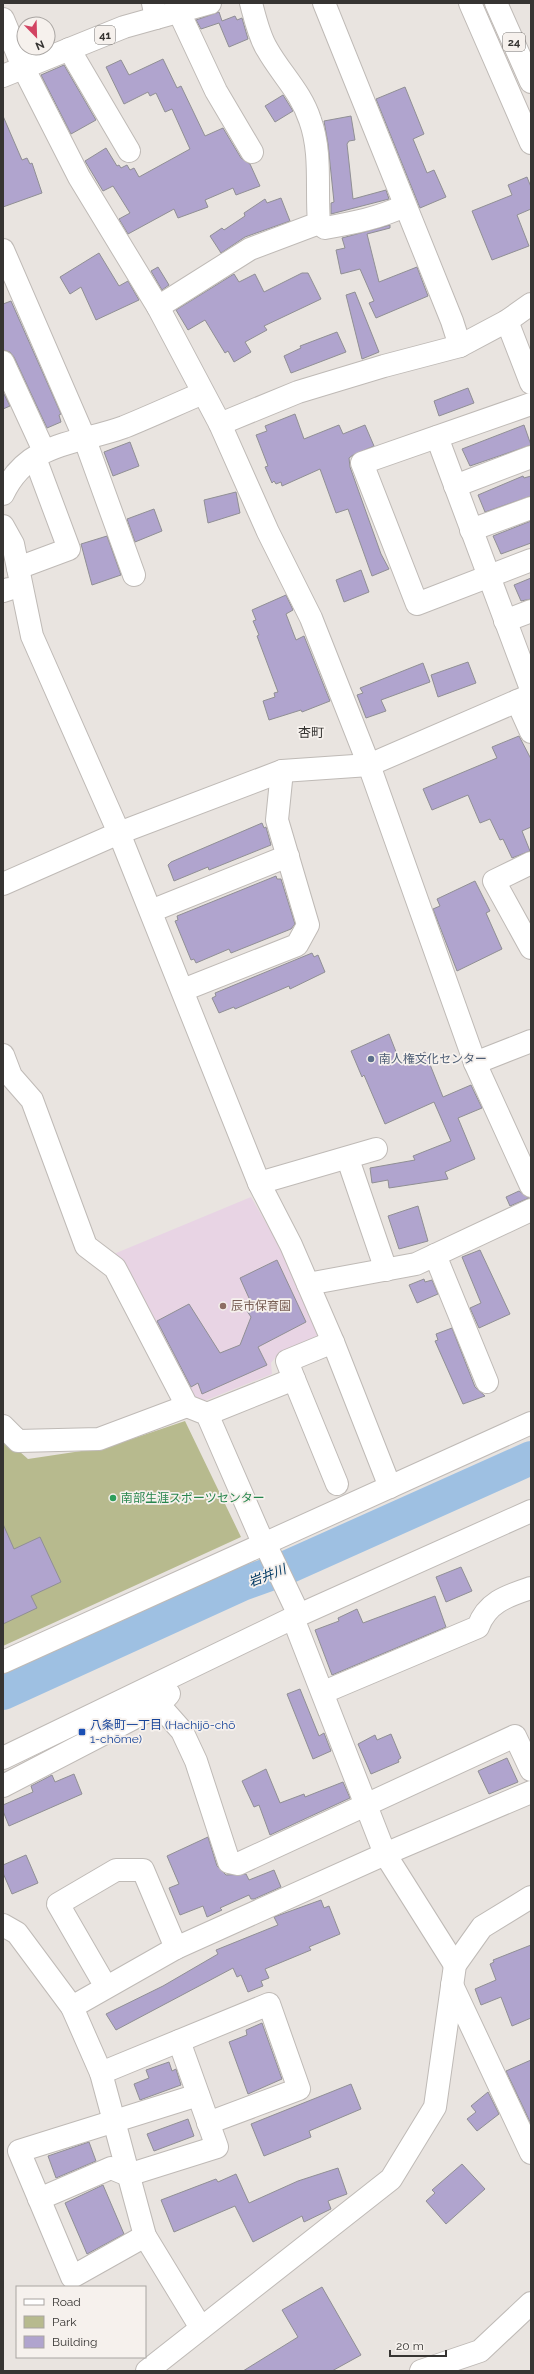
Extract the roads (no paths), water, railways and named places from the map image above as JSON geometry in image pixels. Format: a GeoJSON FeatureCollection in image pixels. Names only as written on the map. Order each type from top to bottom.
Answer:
{"type":"FeatureCollection","features":[{"type":"Feature","properties":{"kind":"main road","name":"41"},"geometry":{"type":"LineString","coordinates":[[3,76],[124,27],[154,11],[179,12],[210,3]]}},
{"type":"Feature","properties":{"kind":"main road"},"geometry":{"type":"LineString","coordinates":[[251,3],[266,48],[294,86],[310,119],[316,138],[319,223],[325,228],[356,222],[381,217],[404,206]]}},
{"type":"Feature","properties":{"kind":"main road"},"geometry":{"type":"LineString","coordinates":[[324,3],[404,206],[452,321],[460,346]]}},
{"type":"Feature","properties":{"kind":"main road"},"geometry":{"type":"LineString","coordinates":[[470,3],[531,143]]}},
{"type":"Feature","properties":{"kind":"main road","name":"24"},"geometry":{"type":"LineString","coordinates":[[496,3],[531,82]]}},
{"type":"Feature","properties":{"kind":"main road"},"geometry":{"type":"LineString","coordinates":[[179,12],[216,91],[252,152]]}},
{"type":"Feature","properties":{"kind":"main road"},"geometry":{"type":"LineString","coordinates":[[3,19],[23,67],[79,177],[158,308],[220,424],[268,532],[311,618],[369,765],[475,1063],[531,1186]]}},
{"type":"Feature","properties":{"kind":"main road"},"geometry":{"type":"LineString","coordinates":[[69,49],[129,151]]}},
{"type":"Feature","properties":{"kind":"main road"},"geometry":{"type":"LineString","coordinates":[[158,308],[250,249],[319,223]]}},
{"type":"Feature","properties":{"kind":"main road"},"geometry":{"type":"LineString","coordinates":[[3,250],[9,278],[84,437],[134,575]]}},
{"type":"Feature","properties":{"kind":"main road"},"geometry":{"type":"LineString","coordinates":[[220,424],[298,392],[384,366],[460,346],[507,321],[531,304]]}},
{"type":"Feature","properties":{"kind":"main road"},"geometry":{"type":"LineString","coordinates":[[507,321],[531,383]]}},
{"type":"Feature","properties":{"kind":"main road"},"geometry":{"type":"LineString","coordinates":[[4,365],[39,454],[69,549],[18,568]]}},
{"type":"Feature","properties":{"kind":"main road"},"geometry":{"type":"LineString","coordinates":[[3,494],[24,466],[39,454],[84,437],[123,427],[203,393]]}},
{"type":"Feature","properties":{"kind":"main road"},"geometry":{"type":"LineString","coordinates":[[531,404],[362,463],[417,604],[531,560]]}},
{"type":"Feature","properties":{"kind":"main road"},"geometry":{"type":"LineString","coordinates":[[437,437],[505,621],[527,664],[526,695],[531,732]]}},
{"type":"Feature","properties":{"kind":"main road"},"geometry":{"type":"LineString","coordinates":[[455,486],[531,457]]}},
{"type":"Feature","properties":{"kind":"main road"},"geometry":{"type":"LineString","coordinates":[[471,530],[531,508]]}},
{"type":"Feature","properties":{"kind":"main road"},"geometry":{"type":"LineString","coordinates":[[3,526],[13,544],[32,636],[119,833],[259,1183],[291,1245],[333,1342],[390,1487]]}},
{"type":"Feature","properties":{"kind":"main road"},"geometry":{"type":"LineString","coordinates":[[505,621],[531,611]]}},
{"type":"Feature","properties":{"kind":"main road"},"geometry":{"type":"LineString","coordinates":[[3,884],[119,833],[282,771],[369,765],[526,695]]}},
{"type":"Feature","properties":{"kind":"main road"},"geometry":{"type":"LineString","coordinates":[[183,990],[297,945],[308,925],[278,820],[282,771]]}},
{"type":"Feature","properties":{"kind":"main road"},"geometry":{"type":"LineString","coordinates":[[151,911],[288,856]]}},
{"type":"Feature","properties":{"kind":"main road"},"geometry":{"type":"LineString","coordinates":[[531,863],[494,881],[531,948]]}},
{"type":"Feature","properties":{"kind":"main road"},"geometry":{"type":"LineString","coordinates":[[475,1063],[531,1041]]}},
{"type":"Feature","properties":{"kind":"main road"},"geometry":{"type":"LineString","coordinates":[[3,1055],[11,1076],[32,1100],[86,1246],[115,1268],[187,1406],[207,1414],[294,1379]]}},
{"type":"Feature","properties":{"kind":"main road"},"geometry":{"type":"LineString","coordinates":[[259,1183],[376,1149]]}},
{"type":"Feature","properties":{"kind":"main road"},"geometry":{"type":"LineString","coordinates":[[351,1168],[386,1270]]}},
{"type":"Feature","properties":{"kind":"main road"},"geometry":{"type":"LineString","coordinates":[[308,1284],[416,1264],[531,1210]]}},
{"type":"Feature","properties":{"kind":"main road"},"geometry":{"type":"LineString","coordinates":[[436,1255],[487,1382]]}},
{"type":"Feature","properties":{"kind":"main road"},"geometry":{"type":"LineString","coordinates":[[333,1342],[287,1361],[337,1484]]}},
{"type":"Feature","properties":{"kind":"main road"},"geometry":{"type":"LineString","coordinates":[[3,1426],[18,1442],[99,1439],[187,1406]]}},
{"type":"Feature","properties":{"kind":"main road"},"geometry":{"type":"LineString","coordinates":[[207,1414],[296,1614],[385,1854],[453,1975],[531,2153]]}},
{"type":"Feature","properties":{"kind":"main road"},"geometry":{"type":"LineString","coordinates":[[3,1662],[267,1548],[390,1487],[531,1423]]}},
{"type":"Feature","properties":{"kind":"main road"},"geometry":{"type":"LineString","coordinates":[[3,1758],[296,1614],[531,1511]]}},
{"type":"Feature","properties":{"kind":"main road"},"geometry":{"type":"LineString","coordinates":[[324,1692],[478,1627],[490,1606],[503,1597],[531,1588]]}},
{"type":"Feature","properties":{"kind":"main road"},"geometry":{"type":"LineString","coordinates":[[3,1786],[159,1705],[199,1663]]}},
{"type":"Feature","properties":{"kind":"main road"},"geometry":{"type":"LineString","coordinates":[[159,1705],[182,1732],[196,1761],[228,1862],[238,1864],[515,1736],[531,1770]]}},
{"type":"Feature","properties":{"kind":"main road"},"geometry":{"type":"LineString","coordinates":[[72,2007],[176,1948],[385,1854],[531,1792]]}},
{"type":"Feature","properties":{"kind":"main road"},"geometry":{"type":"LineString","coordinates":[[106,1987],[58,1904],[116,1870],[143,1870],[176,1948]]}},
{"type":"Feature","properties":{"kind":"main road"},"geometry":{"type":"LineString","coordinates":[[147,2371],[391,2179],[435,2107],[453,1975],[482,1927],[531,1897]]}},
{"type":"Feature","properties":{"kind":"main road"},"geometry":{"type":"LineString","coordinates":[[3,1925],[17,1933],[72,2007],[102,2073],[144,2236],[201,2328]]}},
{"type":"Feature","properties":{"kind":"main road"},"geometry":{"type":"LineString","coordinates":[[102,2073],[269,2004],[299,2089],[208,2123]]}},
{"type":"Feature","properties":{"kind":"main road"},"geometry":{"type":"LineString","coordinates":[[40,2199],[111,2168],[128,2175],[216,2146],[179,2041]]}},
{"type":"Feature","properties":{"kind":"main road"},"geometry":{"type":"LineString","coordinates":[[144,2236],[72,2277],[19,2151],[198,2094]]}},
{"type":"Feature","properties":{"kind":"main road"},"geometry":{"type":"LineString","coordinates":[[421,2371],[480,2351],[531,2303]]}},
{"type":"Feature","properties":{"kind":"waterway","name":"岩井川"},"geometry":{"type":"LineString","coordinates":[[3,1693],[242,1584],[281,1570],[531,1458]]}},
{"type":"Feature","properties":{"kind":"place","name":"南人権文化センター"},"geometry":{"type":"Point","coordinates":[371,1059]}},
{"type":"Feature","properties":{"kind":"place","name":"辰市保育園"},"geometry":{"type":"Point","coordinates":[223,1306]}},
{"type":"Feature","properties":{"kind":"place","name":"南部生涯スポーツセンター"},"geometry":{"type":"Point","coordinates":[113,1498]}},
{"type":"Feature","properties":{"kind":"place","name":"八条町一丁目 (Hachijō-chō 1-chōme)"},"geometry":{"type":"Point","coordinates":[82,1732]}},
{"type":"Feature","properties":{"kind":"district","name":"杏町"},"geometry":{"type":"Point","coordinates":[311,732]}}]}
